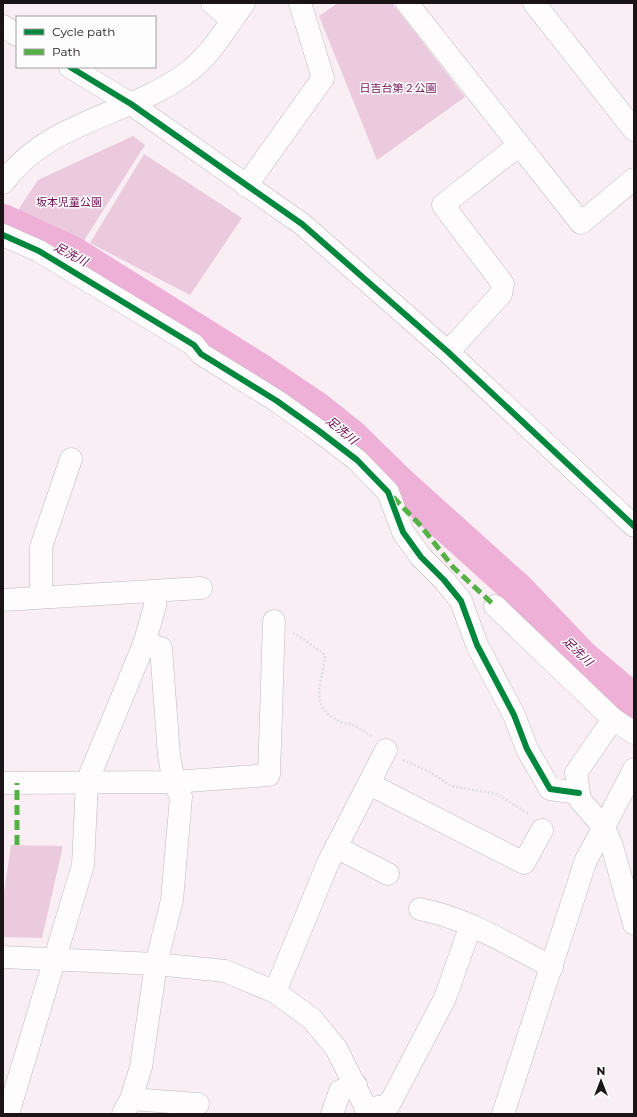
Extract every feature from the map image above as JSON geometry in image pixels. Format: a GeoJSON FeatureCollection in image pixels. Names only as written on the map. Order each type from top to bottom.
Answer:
{"type":"FeatureCollection","features":[{"type":"Feature","properties":{"kind":"street"},"geometry":{"type":"LineString","coordinates":[[3,183],[11,172],[38,148],[70,129],[131,104],[183,76],[192,69],[206,56],[238,11],[212,3]]}},
{"type":"Feature","properties":{"kind":"street"},"geometry":{"type":"LineString","coordinates":[[246,186],[323,78],[300,3]]}},
{"type":"Feature","properties":{"kind":"street"},"geometry":{"type":"LineString","coordinates":[[407,3],[581,223],[634,179]]}},
{"type":"Feature","properties":{"kind":"street"},"geometry":{"type":"LineString","coordinates":[[534,3],[634,130]]}},
{"type":"Feature","properties":{"kind":"street"},"geometry":{"type":"LineString","coordinates":[[3,26],[16,34]]}},
{"type":"Feature","properties":{"kind":"street"},"geometry":{"type":"LineString","coordinates":[[72,68],[131,104],[302,224],[448,352],[634,526]]}},
{"type":"Feature","properties":{"kind":"street"},"geometry":{"type":"LineString","coordinates":[[448,352],[501,294],[503,284],[443,205],[519,145]]}},
{"type":"Feature","properties":{"kind":"street"},"geometry":{"type":"LineString","coordinates":[[3,235],[39,251],[194,345],[201,354],[277,401],[357,460],[388,492],[403,532],[421,557],[444,580],[461,601],[477,645],[514,715],[526,749],[550,789],[579,793]]}},
{"type":"Feature","properties":{"kind":"street"},"geometry":{"type":"LineString","coordinates":[[42,597],[41,547],[71,459]]}},
{"type":"Feature","properties":{"kind":"street"},"geometry":{"type":"LineString","coordinates":[[3,600],[201,588]]}},
{"type":"Feature","properties":{"kind":"street"},"geometry":{"type":"LineString","coordinates":[[8,1114],[83,865],[87,782],[144,644],[155,606],[156,591]]}},
{"type":"Feature","properties":{"kind":"street"},"geometry":{"type":"LineString","coordinates":[[495,606],[613,719],[634,733]]}},
{"type":"Feature","properties":{"kind":"street"},"geometry":{"type":"LineString","coordinates":[[3,783],[174,782],[269,775],[274,621]]}},
{"type":"Feature","properties":{"kind":"street"},"geometry":{"type":"LineString","coordinates":[[144,644],[161,648],[169,756],[174,782],[181,797],[172,900],[156,964],[141,1067],[127,1107],[198,1104]]}},
{"type":"Feature","properties":{"kind":"street"},"geometry":{"type":"LineString","coordinates":[[613,719],[576,773],[580,800],[604,827],[612,846],[634,924]]}},
{"type":"Feature","properties":{"kind":"street"},"geometry":{"type":"LineString","coordinates":[[275,992],[336,847],[386,750]]}},
{"type":"Feature","properties":{"kind":"street"},"geometry":{"type":"LineString","coordinates":[[502,1114],[552,967],[586,860],[634,769]]}},
{"type":"Feature","properties":{"kind":"street"},"geometry":{"type":"LineString","coordinates":[[369,784],[524,863],[542,830]]}},
{"type":"Feature","properties":{"kind":"street"},"geometry":{"type":"LineString","coordinates":[[336,847],[388,874]]}},
{"type":"Feature","properties":{"kind":"street"},"geometry":{"type":"LineString","coordinates":[[420,910],[443,914],[471,925],[552,967]]}},
{"type":"Feature","properties":{"kind":"street"},"geometry":{"type":"LineString","coordinates":[[3,958],[156,964],[225,972],[275,992],[312,1019],[336,1048],[368,1111],[389,1105],[446,998],[471,925]]}},
{"type":"Feature","properties":{"kind":"street"},"geometry":{"type":"LineString","coordinates":[[332,1114],[340,1091],[356,1085]]}},
{"type":"Feature","properties":{"kind":"green space","name":"日吉台第２公園"},"geometry":{"type":"Polygon","coordinates":[[[338,3],[392,3],[465,97],[377,160],[319,16],[338,3]]]}},
{"type":"Feature","properties":{"kind":"green space","name":"坂本児童公園"},"geometry":{"type":"Polygon","coordinates":[[[133,136],[145,145],[81,245],[16,213],[38,180],[133,136]]]}},
{"type":"Feature","properties":{"kind":"green space"},"geometry":{"type":"Polygon","coordinates":[[[144,154],[242,218],[190,295],[90,243],[144,154]]]}},
{"type":"Feature","properties":{"kind":"green space"},"geometry":{"type":"Polygon","coordinates":[[[11,845],[63,846],[42,938],[3,937],[3,900],[11,845]]]}},
{"type":"Feature","properties":{"kind":"waterway","name":"足洗川"},"geometry":{"type":"LineString","coordinates":[[3,221],[74,254],[261,371],[316,408],[351,436],[399,483],[518,590],[582,657],[634,701]]}},
{"type":"Feature","properties":{"kind":"marked path"},"geometry":{"type":"LineString","coordinates":[[393,497],[421,526],[453,567],[495,606]]}},
{"type":"Feature","properties":{"kind":"marked path"},"geometry":{"type":"LineString","coordinates":[[17,783],[17,845]]}},
{"type":"Feature","properties":{"kind":"cycle path"},"geometry":{"type":"LineString","coordinates":[[72,68],[131,104],[302,224],[448,352],[634,526]]}},
{"type":"Feature","properties":{"kind":"cycle path"},"geometry":{"type":"LineString","coordinates":[[3,235],[39,251],[194,345],[201,354],[277,401],[357,460],[388,492],[403,532],[421,557],[444,580],[461,601],[477,645],[514,715],[527,749],[550,789],[579,793]]}}]}
